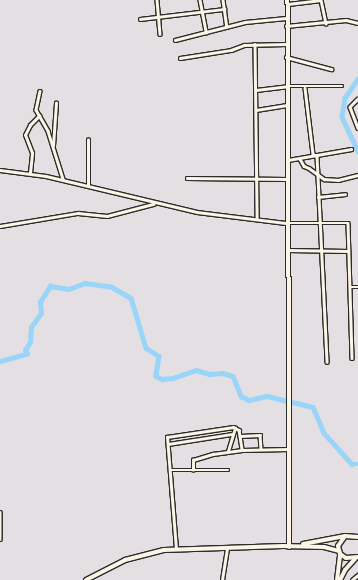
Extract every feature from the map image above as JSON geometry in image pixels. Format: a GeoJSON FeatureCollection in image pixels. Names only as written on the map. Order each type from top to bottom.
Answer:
{"type":"FeatureCollection","features":[{"type":"Feature","properties":{"kind":"main road"},"geometry":{"type":"LineString","coordinates":[[290,546],[347,535],[358,531]]}},
{"type":"Feature","properties":{"kind":"main road"},"geometry":{"type":"LineString","coordinates":[[347,535],[358,537]]}},
{"type":"Feature","properties":{"kind":"main road"},"geometry":{"type":"LineString","coordinates":[[337,580],[340,552],[339,542],[347,535]]}},
{"type":"Feature","properties":{"kind":"main road"},"geometry":{"type":"LineString","coordinates":[[86,580],[130,559],[176,549],[283,546],[324,547],[340,552],[346,558],[357,558]]}},
{"type":"Feature","properties":{"kind":"main road"},"geometry":{"type":"LineString","coordinates":[[340,580],[344,570],[357,558]]}},
{"type":"Feature","properties":{"kind":"street"},"geometry":{"type":"LineString","coordinates":[[157,0],[160,34]]}},
{"type":"Feature","properties":{"kind":"street"},"geometry":{"type":"LineString","coordinates":[[200,0],[206,32]]}},
{"type":"Feature","properties":{"kind":"street"},"geometry":{"type":"LineString","coordinates":[[223,0],[227,27]]}},
{"type":"Feature","properties":{"kind":"street"},"geometry":{"type":"LineString","coordinates":[[290,546],[288,449],[290,394],[286,86],[286,18],[288,2],[320,0],[326,23]]}},
{"type":"Feature","properties":{"kind":"street"},"geometry":{"type":"LineString","coordinates":[[140,19],[224,9]]}},
{"type":"Feature","properties":{"kind":"street"},"geometry":{"type":"LineString","coordinates":[[176,40],[260,19],[286,18]]}},
{"type":"Feature","properties":{"kind":"street"},"geometry":{"type":"LineString","coordinates":[[286,26],[346,20],[358,23]]}},
{"type":"Feature","properties":{"kind":"street"},"geometry":{"type":"LineString","coordinates":[[180,58],[254,44],[286,44]]}},
{"type":"Feature","properties":{"kind":"street"},"geometry":{"type":"LineString","coordinates":[[254,44],[256,90],[257,217]]}},
{"type":"Feature","properties":{"kind":"street"},"geometry":{"type":"LineString","coordinates":[[286,57],[331,68]]}},
{"type":"Feature","properties":{"kind":"street"},"geometry":{"type":"LineString","coordinates":[[256,90],[286,86],[306,88],[342,86]]}},
{"type":"Feature","properties":{"kind":"street"},"geometry":{"type":"LineString","coordinates":[[306,88],[313,154],[317,156]]}},
{"type":"Feature","properties":{"kind":"street"},"geometry":{"type":"LineString","coordinates":[[40,91],[36,110],[48,131],[63,179]]}},
{"type":"Feature","properties":{"kind":"street"},"geometry":{"type":"LineString","coordinates":[[358,99],[350,107],[358,128]]}},
{"type":"Feature","properties":{"kind":"street"},"geometry":{"type":"LineString","coordinates":[[53,149],[56,103]]}},
{"type":"Feature","properties":{"kind":"street"},"geometry":{"type":"LineString","coordinates":[[256,110],[287,105]]}},
{"type":"Feature","properties":{"kind":"street"},"geometry":{"type":"LineString","coordinates":[[30,173],[32,153],[25,135],[30,125],[39,116]]}},
{"type":"Feature","properties":{"kind":"street"},"geometry":{"type":"LineString","coordinates":[[88,140],[88,185]]}},
{"type":"Feature","properties":{"kind":"street"},"geometry":{"type":"LineString","coordinates":[[288,160],[351,149]]}},
{"type":"Feature","properties":{"kind":"street"},"geometry":{"type":"LineString","coordinates":[[317,156],[316,175],[327,362]]}},
{"type":"Feature","properties":{"kind":"street"},"geometry":{"type":"LineString","coordinates":[[300,159],[301,164],[314,171],[316,175],[330,181],[358,175]]}},
{"type":"Feature","properties":{"kind":"street"},"geometry":{"type":"LineString","coordinates":[[0,170],[30,173],[63,179],[129,194],[154,204],[197,212],[257,217],[287,223],[348,223],[352,358]]}},
{"type":"Feature","properties":{"kind":"street"},"geometry":{"type":"LineString","coordinates":[[187,178],[287,179]]}},
{"type":"Feature","properties":{"kind":"street"},"geometry":{"type":"LineString","coordinates":[[318,196],[345,194]]}},
{"type":"Feature","properties":{"kind":"street"},"geometry":{"type":"LineString","coordinates":[[0,226],[78,213],[107,216],[154,204]]}},
{"type":"Feature","properties":{"kind":"street"},"geometry":{"type":"LineString","coordinates":[[288,250],[348,251]]}},
{"type":"Feature","properties":{"kind":"street"},"geometry":{"type":"LineString","coordinates":[[350,286],[358,287]]}},
{"type":"Feature","properties":{"kind":"street"},"geometry":{"type":"LineString","coordinates":[[228,451],[235,428]]}},
{"type":"Feature","properties":{"kind":"street"},"geometry":{"type":"LineString","coordinates":[[176,549],[168,436],[235,428],[239,429],[242,450]]}},
{"type":"Feature","properties":{"kind":"street"},"geometry":{"type":"LineString","coordinates":[[168,444],[232,434]]}},
{"type":"Feature","properties":{"kind":"street"},"geometry":{"type":"LineString","coordinates":[[240,436],[260,435],[261,448]]}},
{"type":"Feature","properties":{"kind":"street"},"geometry":{"type":"LineString","coordinates":[[193,470],[194,460],[228,451],[261,448],[288,449]]}},
{"type":"Feature","properties":{"kind":"street"},"geometry":{"type":"LineString","coordinates":[[171,470],[228,470]]}},
{"type":"Feature","properties":{"kind":"street"},"geometry":{"type":"LineString","coordinates":[[0,512],[0,539]]}},
{"type":"Feature","properties":{"kind":"street"},"geometry":{"type":"LineString","coordinates":[[222,580],[227,548]]}},
{"type":"Feature","properties":{"kind":"street"},"geometry":{"type":"LineString","coordinates":[[352,580],[358,575]]}},
{"type":"Feature","properties":{"kind":"waterway"},"geometry":{"type":"LineString","coordinates":[[358,79],[345,98],[342,117],[358,152]]}},
{"type":"Feature","properties":{"kind":"waterway"},"geometry":{"type":"LineString","coordinates":[[0,361],[27,354],[25,350],[30,342],[31,327],[41,313],[40,302],[50,286],[69,289],[85,283],[112,287],[131,298],[146,348],[159,356],[156,376],[162,379],[173,378],[196,370],[209,374],[223,373],[233,376],[241,396],[249,400],[267,396],[313,407],[324,433],[352,464],[358,464]]}}]}
